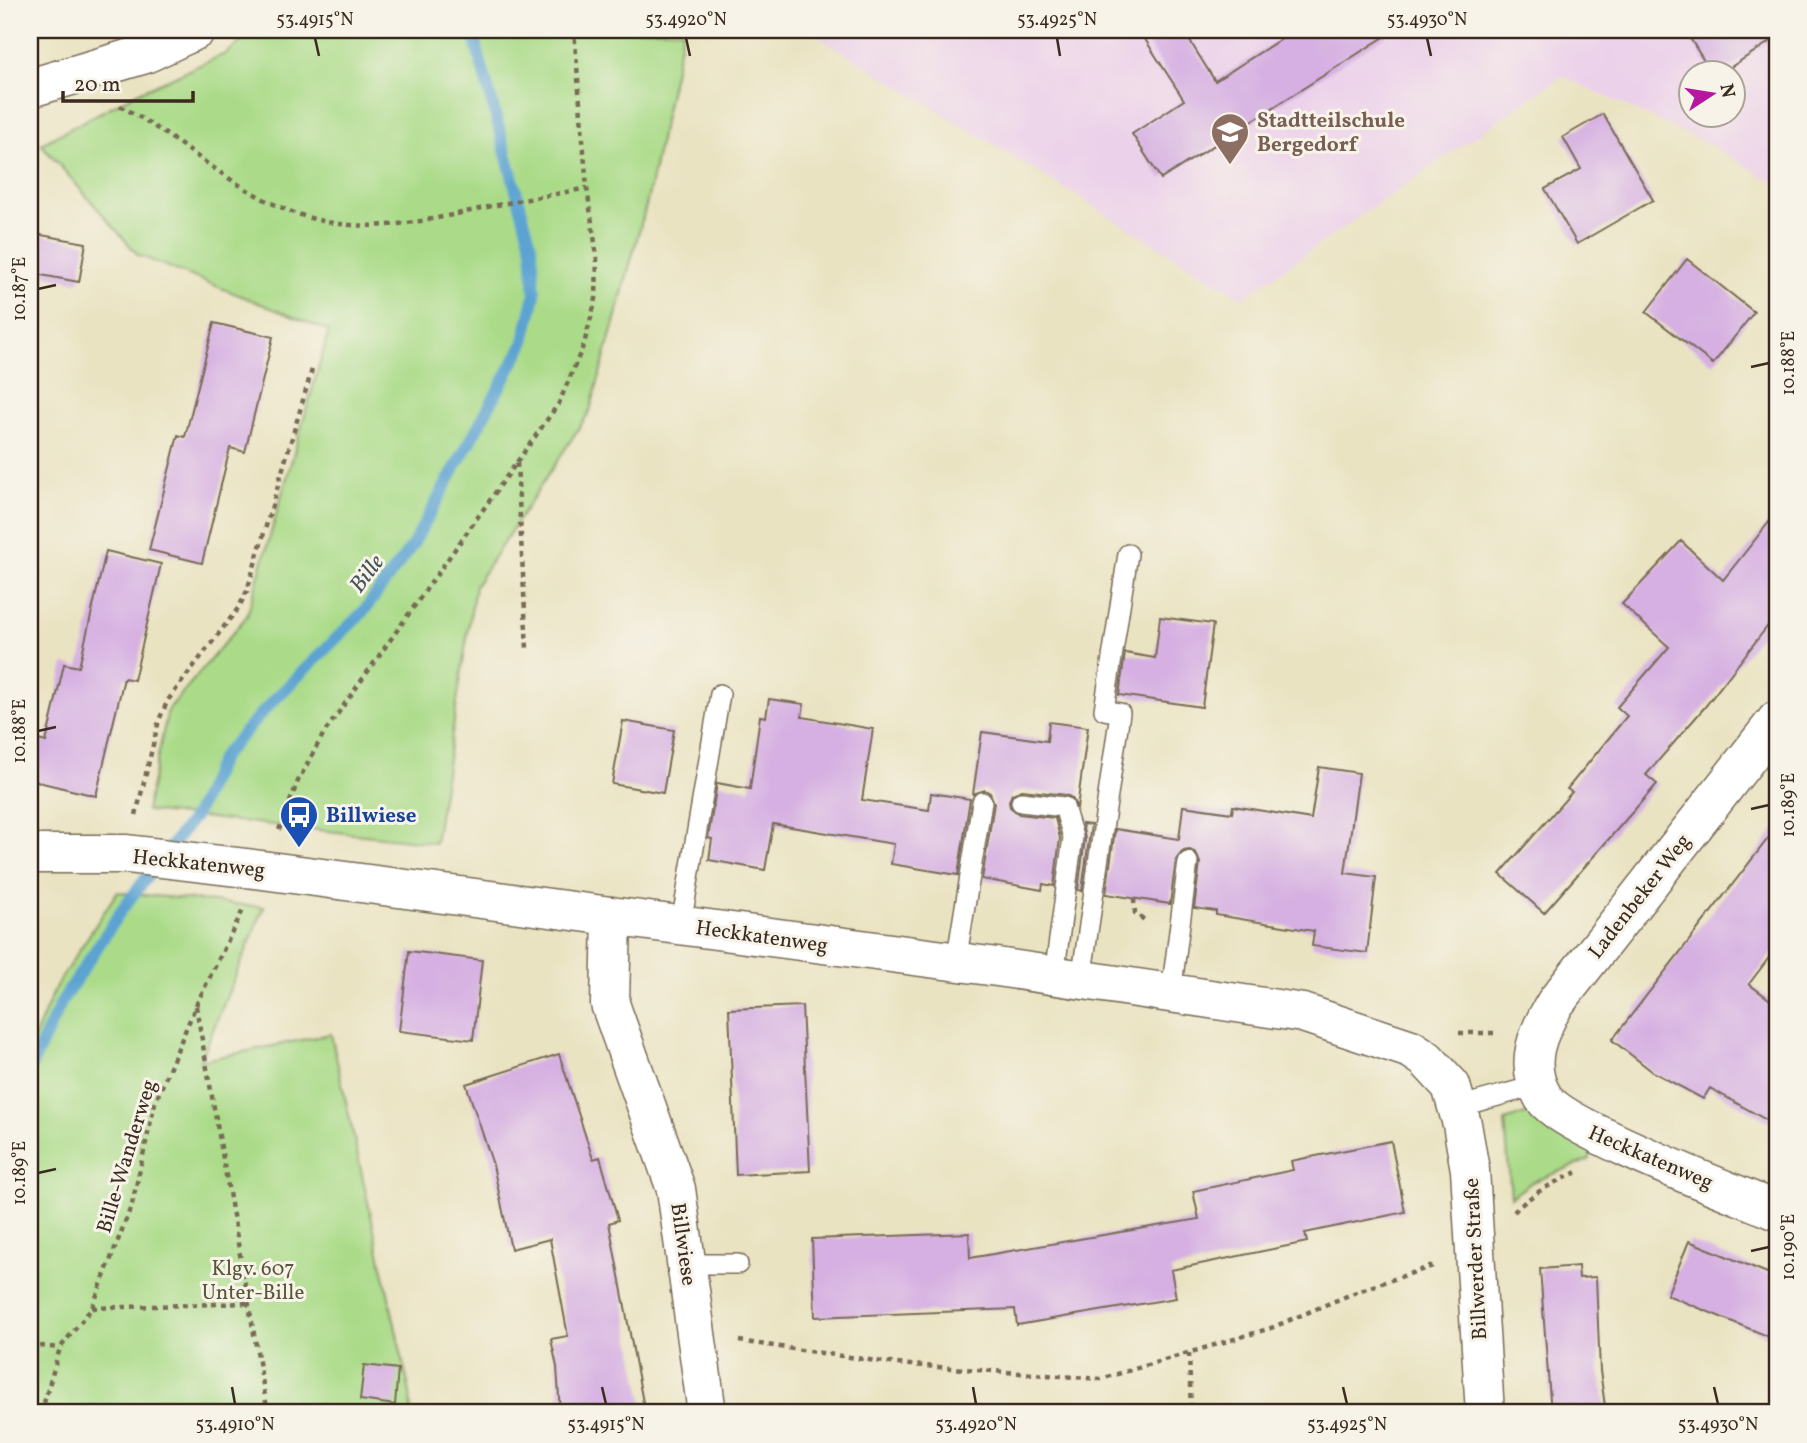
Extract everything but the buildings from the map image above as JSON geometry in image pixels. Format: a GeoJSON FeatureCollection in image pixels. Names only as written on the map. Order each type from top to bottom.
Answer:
{"type":"FeatureCollection","features":[{"type":"Feature","properties":{"kind":"street"},"geometry":{"type":"LineString","coordinates":[[30,88],[145,54],[196,30]]}},
{"type":"Feature","properties":{"kind":"street","name":"Ladenbeker Weg"},"geometry":{"type":"LineString","coordinates":[[1538,1085],[1533,1053],[1535,1041],[1556,1002],[1777,720]]}},
{"type":"Feature","properties":{"kind":"street","name":"Heckkatenweg"},"geometry":{"type":"LineString","coordinates":[[30,854],[127,854],[262,870],[956,962],[1303,1013],[1411,1049],[1451,1086],[1458,1107]]}},
{"type":"Feature","properties":{"kind":"street","name":"Billwiese"},"geometry":{"type":"LineString","coordinates":[[612,916],[610,1004],[676,1189],[707,1413]]}},
{"type":"Feature","properties":{"kind":"street","name":"Heckkatenweg"},"geometry":{"type":"LineString","coordinates":[[1538,1085],[1548,1103],[1580,1126],[1777,1212]]}},
{"type":"Feature","properties":{"kind":"street","name":"Billwerder Straße"},"geometry":{"type":"LineString","coordinates":[[1458,1107],[1471,1170],[1485,1413]]}},
{"type":"Feature","properties":{"kind":"lane"},"geometry":{"type":"LineString","coordinates":[[1068,978],[1120,713],[1104,710],[1128,554]]}},
{"type":"Feature","properties":{"kind":"lane"},"geometry":{"type":"LineString","coordinates":[[681,925],[720,694]]}},
{"type":"Feature","properties":{"kind":"lane"},"geometry":{"type":"LineString","coordinates":[[956,962],[982,802]]}},
{"type":"Feature","properties":{"kind":"lane"},"geometry":{"type":"LineString","coordinates":[[1021,802],[1064,807],[1073,836],[1068,978]]}},
{"type":"Feature","properties":{"kind":"lane"},"geometry":{"type":"LineString","coordinates":[[1171,993],[1188,862]]}},
{"type":"Feature","properties":{"kind":"lane"},"geometry":{"type":"LineString","coordinates":[[1458,1107],[1538,1085]]}},
{"type":"Feature","properties":{"kind":"lane"},"geometry":{"type":"LineString","coordinates":[[687,1264],[738,1264]]}},
{"type":"Feature","properties":{"kind":"path","name":"Bille-Wanderweg"},"geometry":{"type":"LineString","coordinates":[[41,1413],[60,1348],[92,1308],[132,1204],[155,1103],[196,1005],[262,870],[298,781],[324,733],[559,402],[584,344],[596,299],[597,257],[587,188],[574,30]]}},
{"type":"Feature","properties":{"kind":"path"},"geometry":{"type":"LineString","coordinates":[[66,78],[158,125],[213,166],[278,206],[334,224],[404,226],[587,188]]}},
{"type":"Feature","properties":{"kind":"path"},"geometry":{"type":"LineString","coordinates":[[127,854],[159,720],[168,700],[239,607],[247,591],[313,366]]}},
{"type":"Feature","properties":{"kind":"path"},"geometry":{"type":"LineString","coordinates":[[517,462],[527,649]]}},
{"type":"Feature","properties":{"kind":"path"},"geometry":{"type":"LineString","coordinates":[[1411,1049],[1462,1032],[1496,1033],[1516,1015],[1556,1002]]}},
{"type":"Feature","properties":{"kind":"path"},"geometry":{"type":"LineString","coordinates":[[196,1005],[268,1413]]}},
{"type":"Feature","properties":{"kind":"path"},"geometry":{"type":"LineString","coordinates":[[696,1335],[897,1364],[1101,1379],[1271,1328],[1361,1290],[1475,1252],[1524,1201],[1558,1180],[1638,1151]]}},
{"type":"Feature","properties":{"kind":"path"},"geometry":{"type":"LineString","coordinates":[[92,1308],[248,1303]]}},
{"type":"Feature","properties":{"kind":"path"},"geometry":{"type":"LineString","coordinates":[[30,1345],[60,1348]]}},
{"type":"Feature","properties":{"kind":"path"},"geometry":{"type":"LineString","coordinates":[[1189,1353],[1191,1413]]}},
{"type":"Feature","properties":{"kind":"shaded area","name":"Stadtteilschule Bergedorf"},"geometry":{"type":"Polygon","coordinates":[[[808,30],[1777,30],[1777,185],[1715,147],[1678,130],[1748,130],[1748,60],[1678,60],[1678,130],[1562,76],[1242,298],[808,30]]]}},
{"type":"Feature","properties":{"kind":"green space"},"geometry":{"type":"Polygon","coordinates":[[[257,30],[683,30],[647,202],[590,411],[475,586],[435,843],[146,811],[168,710],[247,616],[329,331],[138,255],[41,144],[139,92],[225,54],[257,30]]]}},
{"type":"Feature","properties":{"kind":"green space","name":"Klgv. 607 Unter-Bille"},"geometry":{"type":"Polygon","coordinates":[[[117,892],[264,907],[200,1061],[331,1034],[410,1393],[411,1413],[30,1413],[30,1048],[56,986],[117,892]]]}},
{"type":"Feature","properties":{"kind":"green space"},"geometry":{"type":"Polygon","coordinates":[[[1528,1113],[1592,1152],[1589,1160],[1532,1182],[1511,1197],[1505,1121],[1528,1113]]]}},
{"type":"Feature","properties":{"kind":"waterway","name":"Bille"},"geometry":{"type":"LineString","coordinates":[[30,1069],[62,1001],[123,908],[196,814],[222,757],[271,703],[363,612],[412,546],[523,345],[535,295],[532,248],[472,30]]}},
{"type":"Feature","properties":{"kind":"place","name":"Stadtteilschule Bergedorf"},"geometry":{"type":"Point","coordinates":[1230,166]}},
{"type":"Feature","properties":{"kind":"place","name":"Billwiese"},"geometry":{"type":"Point","coordinates":[299,849]}}]}
